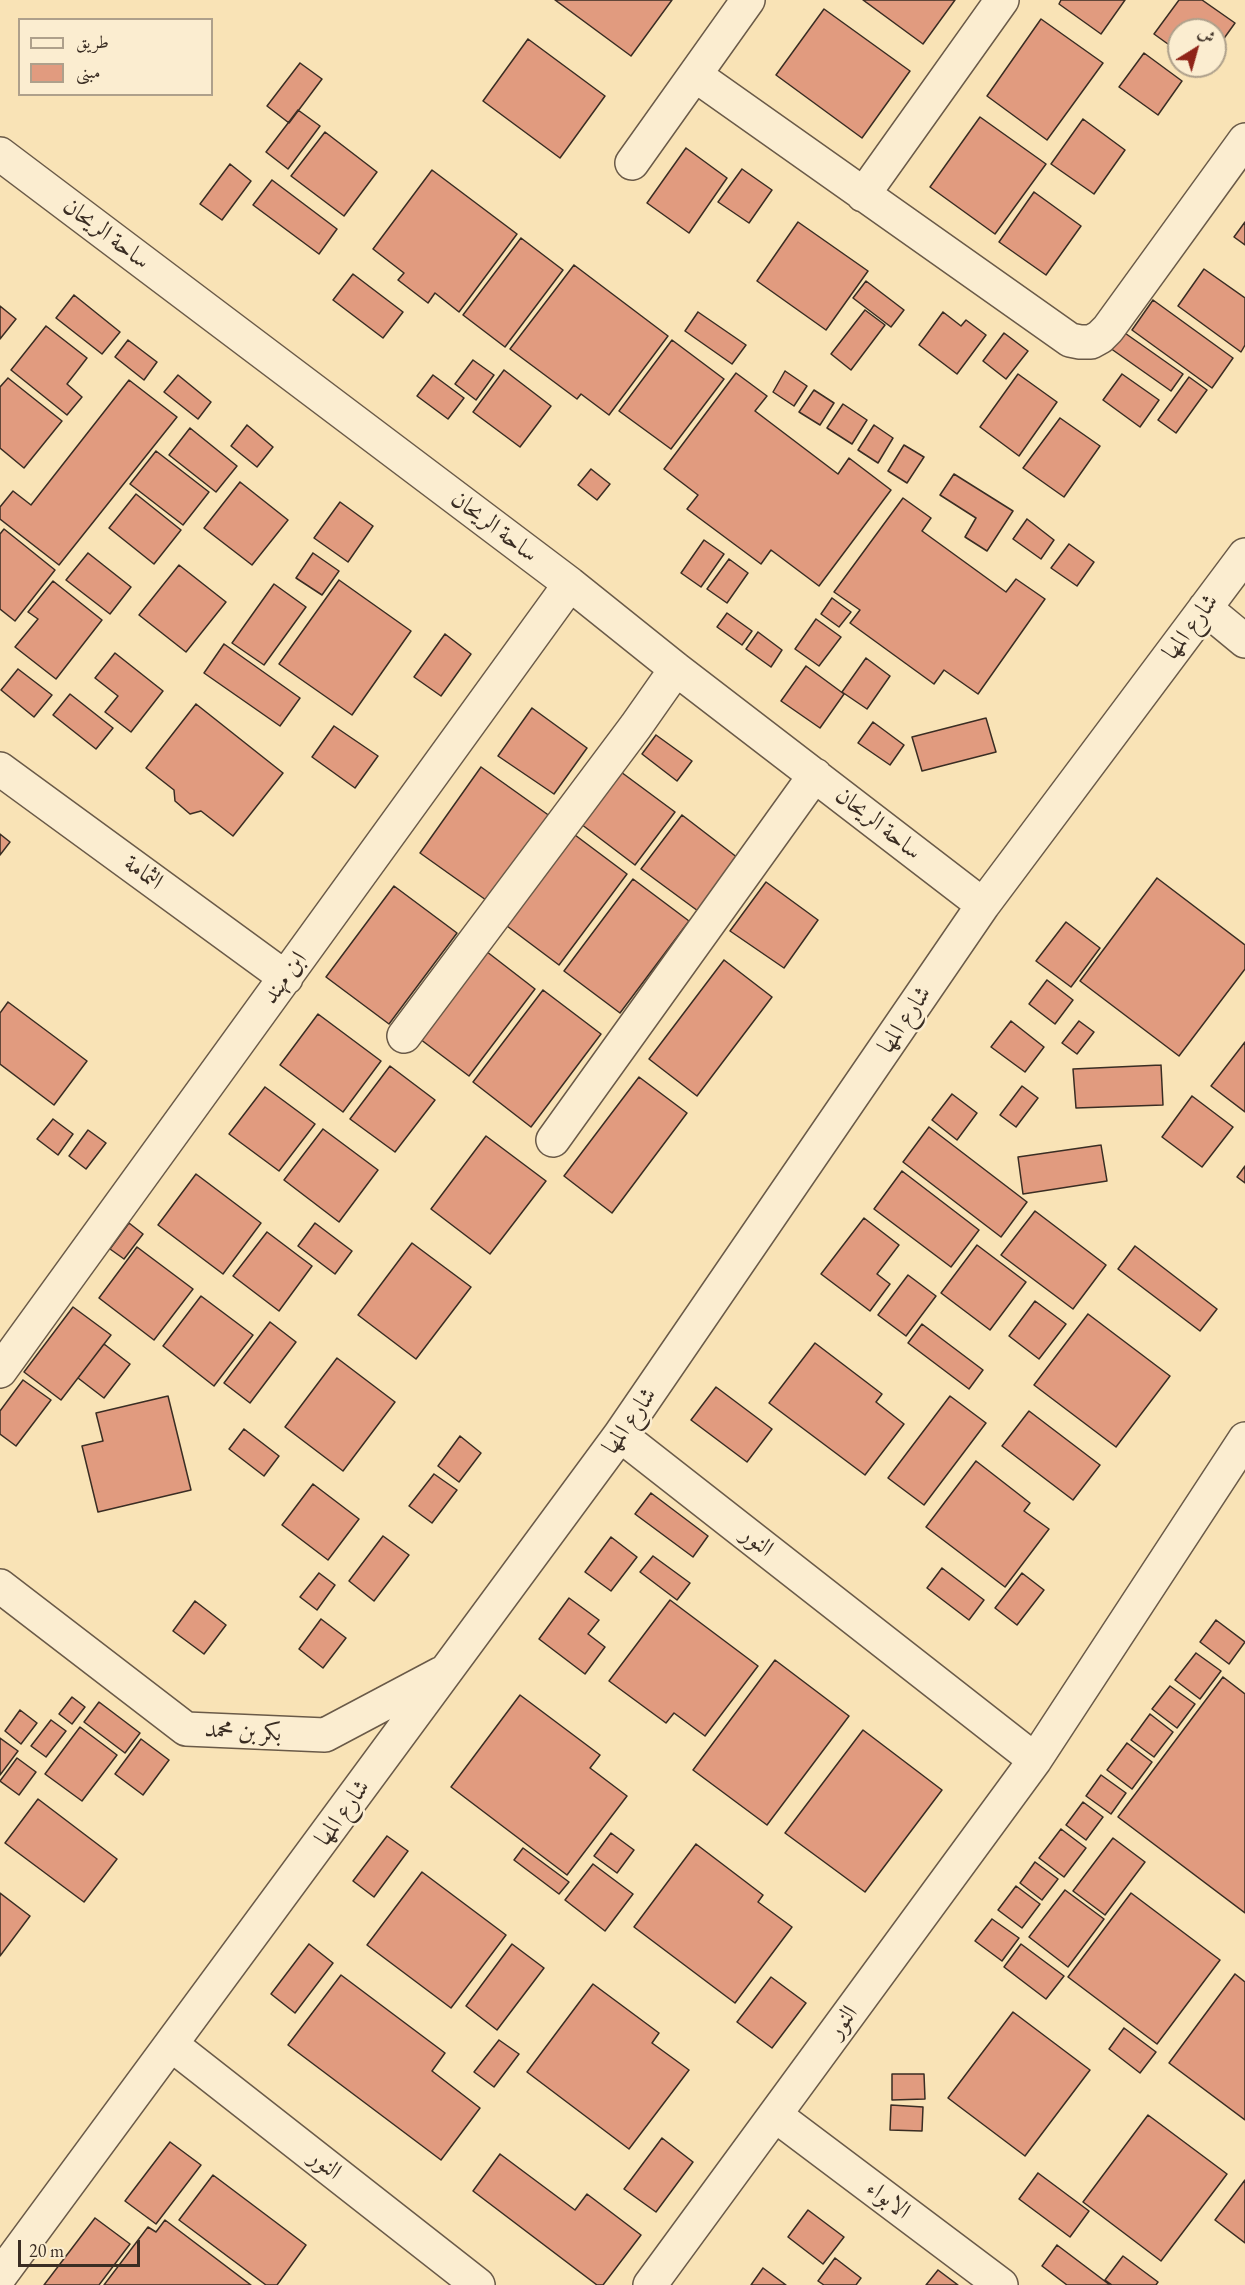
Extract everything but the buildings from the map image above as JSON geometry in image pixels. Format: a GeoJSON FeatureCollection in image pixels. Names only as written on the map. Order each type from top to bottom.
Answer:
{"type":"FeatureCollection","features":[{"type":"Feature","properties":{"kind":"street"},"geometry":{"type":"LineString","coordinates":[[632,163],[748,0]]}},
{"type":"Feature","properties":{"kind":"street"},"geometry":{"type":"LineString","coordinates":[[863,195],[1002,0]]}},
{"type":"Feature","properties":{"kind":"street"},"geometry":{"type":"LineString","coordinates":[[695,75],[1070,340],[1091,342],[1108,329],[1245,140]]}},
{"type":"Feature","properties":{"kind":"street","name":"ساحة الريحان"},"geometry":{"type":"LineString","coordinates":[[0,154],[570,584],[676,669],[984,905]]}},
{"type":"Feature","properties":{"kind":"street","name":"شارع المها"},"geometry":{"type":"LineString","coordinates":[[0,2276],[620,1435],[984,905],[1245,555]]}},
{"type":"Feature","properties":{"kind":"street","name":"ابن مهند"},"geometry":{"type":"LineString","coordinates":[[0,1371],[570,584]]}},
{"type":"Feature","properties":{"kind":"street"},"geometry":{"type":"LineString","coordinates":[[1205,608],[1245,641]]}},
{"type":"Feature","properties":{"kind":"street"},"geometry":{"type":"LineString","coordinates":[[404,1036],[636,726],[676,669]]}},
{"type":"Feature","properties":{"kind":"street","name":"الثمامة"},"geometry":{"type":"LineString","coordinates":[[0,769],[286,978]]}},
{"type":"Feature","properties":{"kind":"street"},"geometry":{"type":"LineString","coordinates":[[553,1140],[815,775]]}},
{"type":"Feature","properties":{"kind":"street","name":"النور"},"geometry":{"type":"LineString","coordinates":[[620,1435],[1035,1760]]}},
{"type":"Feature","properties":{"kind":"street","name":"النور"},"geometry":{"type":"LineString","coordinates":[[650,2285],[1035,1760],[1245,1439]]}},
{"type":"Feature","properties":{"kind":"street","name":"بكر بن محمد"},"geometry":{"type":"LineString","coordinates":[[0,1586],[186,1729],[325,1736],[447,1671]]}},
{"type":"Feature","properties":{"kind":"street","name":"النور"},"geometry":{"type":"LineString","coordinates":[[172,2045],[478,2285]]}},
{"type":"Feature","properties":{"kind":"street","name":"الابواء"},"geometry":{"type":"LineString","coordinates":[[775,2115],[1001,2285]]}}]}
